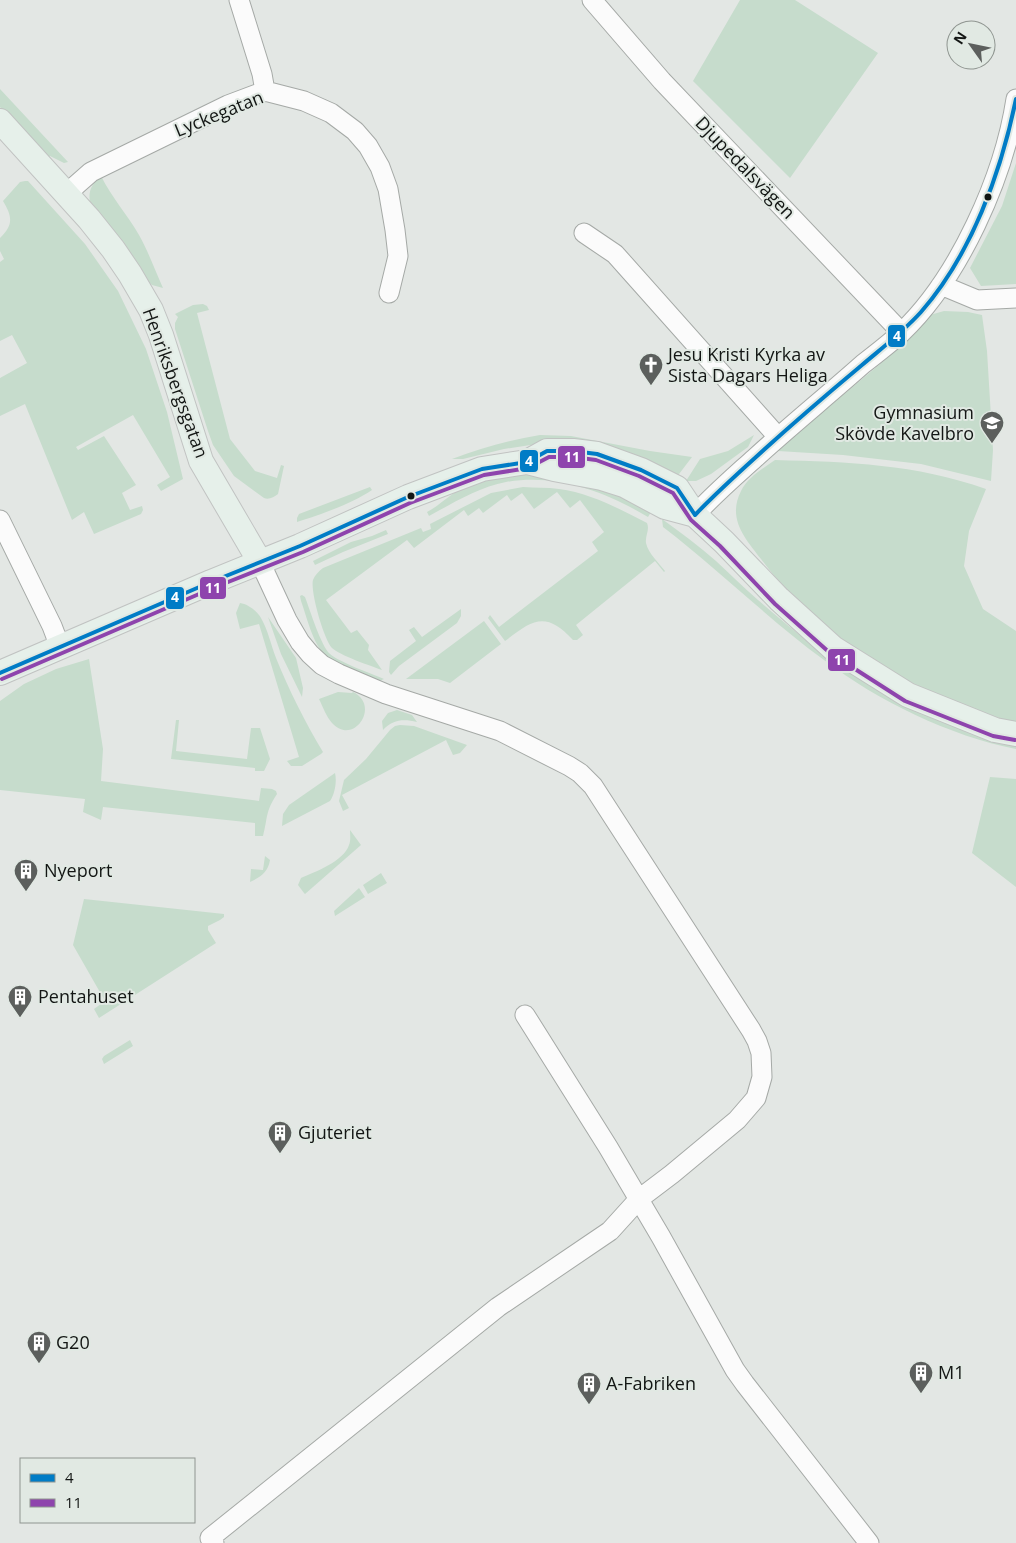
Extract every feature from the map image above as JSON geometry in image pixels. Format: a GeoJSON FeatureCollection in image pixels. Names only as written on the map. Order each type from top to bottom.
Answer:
{"type":"FeatureCollection","features":[{"type":"Feature","properties":{"kind":"main road","name":"Henriksbergsgatan"},"geometry":{"type":"LineString","coordinates":[[0,121],[89,219],[113,249],[151,310],[162,335],[201,461],[260,562]]}},
{"type":"Feature","properties":{"kind":"main road"},"geometry":{"type":"LineString","coordinates":[[0,672],[300,546],[408,497],[482,469],[527,462],[547,451],[573,451],[597,454],[641,470],[677,488],[695,515],[724,542],[778,599],[833,648],[908,695],[995,730],[1016,734]]}},
{"type":"Feature","properties":{"kind":"street"},"geometry":{"type":"LineString","coordinates":[[239,0],[265,91]]}},
{"type":"Feature","properties":{"kind":"street","name":"Djupedalsvägen"},"geometry":{"type":"LineString","coordinates":[[592,0],[662,81],[901,332]]}},
{"type":"Feature","properties":{"kind":"street","name":"Lyckegatan"},"geometry":{"type":"LineString","coordinates":[[66,194],[91,172],[228,105],[265,91],[304,101],[331,113],[355,131],[368,146],[380,167],[388,189],[398,256],[389,293]]}},
{"type":"Feature","properties":{"kind":"street"},"geometry":{"type":"LineString","coordinates":[[695,515],[712,496],[778,437],[901,332],[927,304],[941,285],[970,234],[988,197],[1004,151],[1016,99]]}},
{"type":"Feature","properties":{"kind":"street"},"geometry":{"type":"LineString","coordinates":[[584,233],[615,254],[778,437]]}},
{"type":"Feature","properties":{"kind":"street"},"geometry":{"type":"LineString","coordinates":[[941,285],[977,300],[1016,298]]}},
{"type":"Feature","properties":{"kind":"street"},"geometry":{"type":"LineString","coordinates":[[0,520],[48,618],[60,647]]}},
{"type":"Feature","properties":{"kind":"street"},"geometry":{"type":"LineString","coordinates":[[214,1543],[210,1538],[498,1307],[610,1231],[639,1198],[727,1130],[747,1111],[756,1098],[763,1066],[757,1041],[751,1030],[600,797],[587,780],[569,766],[500,732],[386,694],[339,674],[322,664],[300,642],[260,562]]}},
{"type":"Feature","properties":{"kind":"street"},"geometry":{"type":"LineString","coordinates":[[525,1015],[639,1198],[735,1370],[869,1543]]}},
{"type":"Feature","properties":{"kind":"green space"},"geometry":{"type":"Polygon","coordinates":[[[740,0],[795,0],[878,53],[790,178],[693,81],[740,0]]]}},
{"type":"Feature","properties":{"kind":"green space"},"geometry":{"type":"Polygon","coordinates":[[[0,89],[68,162],[64,163],[50,156],[47,159],[10,120],[0,107],[0,89]]]}},
{"type":"Feature","properties":{"kind":"green space"},"geometry":{"type":"Polygon","coordinates":[[[1016,163],[1016,284],[981,286],[970,268],[1002,206],[1016,163]]]}},
{"type":"Feature","properties":{"kind":"green space"},"geometry":{"type":"Polygon","coordinates":[[[101,176],[139,235],[163,288],[152,285],[146,280],[91,206],[89,197],[91,189],[101,176]]]}},
{"type":"Feature","properties":{"kind":"green space"},"geometry":{"type":"Polygon","coordinates":[[[28,181],[85,244],[118,291],[146,349],[167,412],[183,479],[161,491],[157,485],[170,477],[133,415],[76,447],[78,450],[104,436],[136,485],[122,493],[130,510],[142,506],[143,510],[141,514],[94,534],[84,512],[72,520],[25,404],[0,416],[0,378],[27,363],[12,335],[0,341],[0,262],[4,259],[0,251],[0,238],[8,229],[10,220],[3,201],[20,182],[28,181]]]}},
{"type":"Feature","properties":{"kind":"green space"},"geometry":{"type":"Polygon","coordinates":[[[203,304],[209,310],[197,313],[230,439],[255,471],[277,478],[281,465],[284,466],[278,494],[271,498],[264,498],[234,476],[213,445],[208,431],[175,329],[178,317],[175,314],[193,305],[203,304]]]}},
{"type":"Feature","properties":{"kind":"green space"},"geometry":{"type":"Polygon","coordinates":[[[944,311],[968,312],[982,315],[987,351],[993,450],[991,481],[921,464],[843,455],[778,451],[898,349],[930,315],[944,311]]]}},
{"type":"Feature","properties":{"kind":"green space"},"geometry":{"type":"Polygon","coordinates":[[[540,435],[571,436],[692,457],[676,478],[537,444],[504,449],[463,459],[452,459],[518,439],[540,435]]]}},
{"type":"Feature","properties":{"kind":"green space"},"geometry":{"type":"Polygon","coordinates":[[[754,435],[748,447],[711,474],[696,481],[686,481],[700,459],[728,451],[754,435]]]}},
{"type":"Feature","properties":{"kind":"green space"},"geometry":{"type":"Polygon","coordinates":[[[775,460],[856,463],[908,469],[986,489],[969,531],[964,566],[983,609],[1016,631],[1016,723],[962,705],[914,684],[890,671],[866,657],[822,626],[785,589],[744,536],[737,519],[736,510],[737,501],[747,482],[775,460]]]}},
{"type":"Feature","properties":{"kind":"green space"},"geometry":{"type":"Polygon","coordinates":[[[512,475],[536,475],[603,488],[651,512],[648,517],[615,500],[580,487],[544,480],[525,480],[496,484],[466,496],[429,516],[427,512],[454,493],[467,487],[512,475]]]}},
{"type":"Feature","properties":{"kind":"green space"},"geometry":{"type":"Polygon","coordinates":[[[370,487],[372,490],[346,504],[297,522],[299,514],[370,487]]]}},
{"type":"Feature","properties":{"kind":"green space"},"geometry":{"type":"Polygon","coordinates":[[[523,487],[554,488],[582,494],[604,502],[647,523],[647,547],[665,571],[655,561],[576,625],[583,635],[577,640],[573,640],[555,625],[539,621],[523,628],[505,641],[488,618],[490,615],[499,627],[598,551],[592,542],[604,532],[580,500],[570,508],[557,492],[534,509],[522,493],[511,501],[507,495],[483,513],[479,508],[468,516],[464,510],[414,548],[407,540],[326,600],[351,633],[357,630],[369,645],[368,650],[382,670],[348,657],[332,648],[322,626],[314,594],[313,580],[321,569],[421,528],[423,532],[431,529],[430,524],[491,493],[523,487]]]}},
{"type":"Feature","properties":{"kind":"green space"},"geometry":{"type":"Polygon","coordinates":[[[662,519],[710,555],[758,600],[808,642],[858,678],[911,708],[972,733],[1016,746],[1016,749],[940,726],[891,703],[845,675],[783,628],[663,527],[662,519]]]}},
{"type":"Feature","properties":{"kind":"green space"},"geometry":{"type":"Polygon","coordinates":[[[386,530],[388,534],[315,565],[313,561],[351,542],[386,530]]]}},
{"type":"Feature","properties":{"kind":"green space"},"geometry":{"type":"Polygon","coordinates":[[[300,596],[305,597],[319,636],[330,654],[348,664],[384,679],[377,682],[340,666],[324,655],[312,633],[301,601],[300,596]]]}},
{"type":"Feature","properties":{"kind":"green space"},"geometry":{"type":"Polygon","coordinates":[[[240,603],[252,608],[261,618],[286,682],[323,752],[302,766],[291,766],[287,761],[299,757],[259,624],[240,629],[236,613],[240,603]]]}},
{"type":"Feature","properties":{"kind":"green space"},"geometry":{"type":"Polygon","coordinates":[[[461,609],[461,616],[457,623],[399,666],[391,675],[389,672],[390,661],[416,641],[409,630],[414,627],[422,637],[461,609]]]}},
{"type":"Feature","properties":{"kind":"green space"},"geometry":{"type":"Polygon","coordinates":[[[268,617],[296,658],[303,688],[302,697],[281,654],[268,617]]]}},
{"type":"Feature","properties":{"kind":"green space"},"geometry":{"type":"Polygon","coordinates":[[[484,621],[501,644],[450,683],[438,679],[406,679],[484,621]]]}},
{"type":"Feature","properties":{"kind":"green space"},"geometry":{"type":"Polygon","coordinates":[[[89,659],[103,749],[101,781],[259,801],[261,788],[272,789],[277,794],[269,810],[263,836],[255,836],[255,823],[103,807],[101,820],[83,812],[85,799],[0,790],[0,701],[24,684],[56,669],[89,659]]]}},
{"type":"Feature","properties":{"kind":"green space"},"geometry":{"type":"Polygon","coordinates":[[[338,692],[353,692],[361,698],[365,706],[364,714],[356,727],[348,730],[340,729],[332,723],[326,714],[319,699],[338,692]]]}},
{"type":"Feature","properties":{"kind":"green space"},"geometry":{"type":"Polygon","coordinates":[[[397,710],[412,715],[417,722],[399,721],[387,726],[383,730],[382,721],[388,713],[397,710]]]}},
{"type":"Feature","properties":{"kind":"green space"},"geometry":{"type":"Polygon","coordinates":[[[176,720],[179,720],[176,751],[247,759],[251,728],[260,728],[270,759],[264,771],[255,771],[255,768],[171,759],[176,720]]]}},
{"type":"Feature","properties":{"kind":"green space"},"geometry":{"type":"Polygon","coordinates":[[[400,725],[414,726],[467,745],[460,753],[453,755],[446,740],[342,795],[349,808],[343,811],[339,801],[344,780],[366,759],[390,730],[400,725]]]}},
{"type":"Feature","properties":{"kind":"green space"},"geometry":{"type":"Polygon","coordinates":[[[335,773],[335,787],[330,801],[282,826],[283,814],[289,805],[335,773]]]}},
{"type":"Feature","properties":{"kind":"green space"},"geometry":{"type":"Polygon","coordinates":[[[990,777],[1016,779],[1016,887],[972,853],[990,777]]]}},
{"type":"Feature","properties":{"kind":"green space"},"geometry":{"type":"Polygon","coordinates":[[[350,830],[361,845],[305,894],[298,885],[301,878],[314,873],[341,856],[350,843],[350,830]]]}},
{"type":"Feature","properties":{"kind":"green space"},"geometry":{"type":"Polygon","coordinates":[[[265,856],[270,860],[268,868],[261,876],[250,882],[251,869],[263,870],[265,856]]]}},
{"type":"Feature","properties":{"kind":"green space"},"geometry":{"type":"Polygon","coordinates":[[[381,873],[387,883],[368,894],[363,885],[381,873]]]}},
{"type":"Feature","properties":{"kind":"green space"},"geometry":{"type":"Polygon","coordinates":[[[359,888],[365,897],[335,916],[334,911],[359,888]]]}},
{"type":"Feature","properties":{"kind":"green space"},"geometry":{"type":"Polygon","coordinates":[[[84,899],[224,914],[224,917],[208,926],[208,930],[216,943],[99,1018],[94,1009],[105,1001],[73,945],[84,899]]]}},
{"type":"Feature","properties":{"kind":"green space"},"geometry":{"type":"Polygon","coordinates":[[[130,1040],[133,1046],[104,1064],[102,1059],[104,1056],[130,1040]]]}},
{"type":"Feature","properties":{"kind":"transit line","name":"4"},"geometry":{"type":"LineString","coordinates":[[695,515],[782,434],[892,340],[921,312],[939,290],[955,265],[982,212],[1002,155],[1016,99]]}},
{"type":"Feature","properties":{"kind":"transit line","name":"4"},"geometry":{"type":"LineString","coordinates":[[0,673],[211,582],[300,546],[408,497],[482,469],[527,462],[547,451],[573,451],[597,454],[641,470],[677,488],[695,515]]}},
{"type":"Feature","properties":{"kind":"transit line","name":"11"},"geometry":{"type":"LineString","coordinates":[[2,679],[213,588],[303,552],[410,503],[484,475],[528,468],[549,457],[573,457],[596,460],[639,476],[673,493],[691,520],[720,546],[775,604],[830,653],[905,701],[993,736],[1015,740]]}},
{"type":"Feature","properties":{"kind":"place","name":"Jesu Kristi Kyrka av Sista Dagars Heliga"},"geometry":{"type":"Point","coordinates":[651,386]}},
{"type":"Feature","properties":{"kind":"place","name":"Gymnasium Skövde Kavelbro"},"geometry":{"type":"Point","coordinates":[992,444]}},
{"type":"Feature","properties":{"kind":"place","name":"Nyeport"},"geometry":{"type":"Point","coordinates":[26,892]}},
{"type":"Feature","properties":{"kind":"place","name":"Pentahuset"},"geometry":{"type":"Point","coordinates":[20,1018]}},
{"type":"Feature","properties":{"kind":"place","name":"Gjuteriet"},"geometry":{"type":"Point","coordinates":[280,1154]}},
{"type":"Feature","properties":{"kind":"place","name":"G20"},"geometry":{"type":"Point","coordinates":[39,1364]}},
{"type":"Feature","properties":{"kind":"place","name":"M1"},"geometry":{"type":"Point","coordinates":[921,1394]}},
{"type":"Feature","properties":{"kind":"place","name":"A-Fabriken"},"geometry":{"type":"Point","coordinates":[589,1405]}}]}
